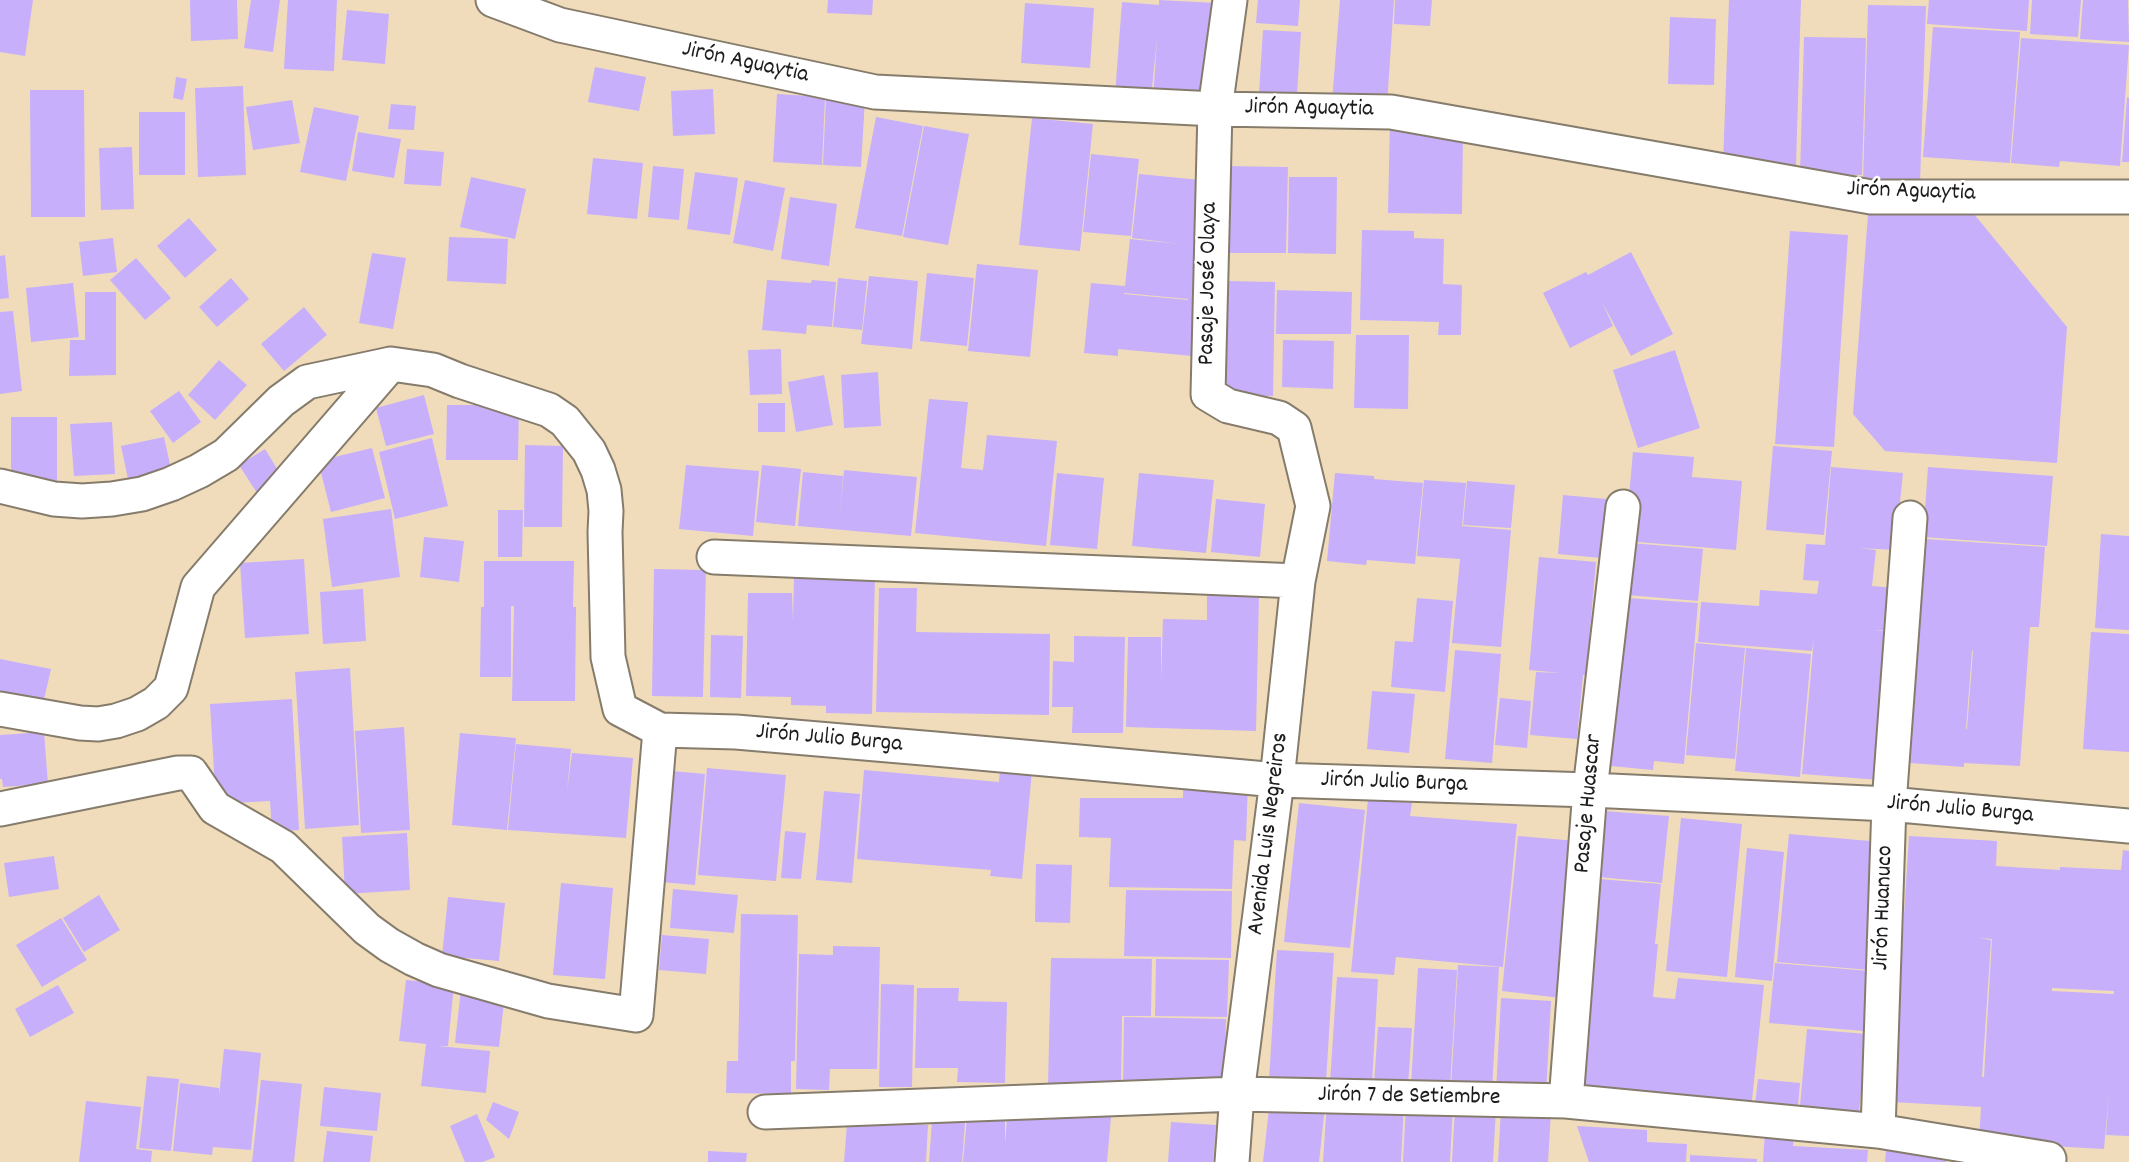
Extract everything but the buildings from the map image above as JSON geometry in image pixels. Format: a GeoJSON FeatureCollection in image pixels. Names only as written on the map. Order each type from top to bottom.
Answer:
{"type":"FeatureCollection","features":[{"type":"Feature","properties":{"kind":"street","name":"Jirón Aguaytia"},"geometry":{"type":"LineString","coordinates":[[493,0],[560,25],[875,92],[1215,109],[1391,112],[1871,197],[2129,197]]}},
{"type":"Feature","properties":{"kind":"street","name":"Pasaje José Olaya"},"geometry":{"type":"LineString","coordinates":[[1230,0],[1215,109],[1208,394],[1228,406],[1279,418],[1294,428],[1314,506]]}},
{"type":"Feature","properties":{"kind":"street"},"geometry":{"type":"LineString","coordinates":[[0,486],[54,499],[82,501],[142,494],[171,484],[226,455],[281,401],[307,382],[391,364],[433,370],[549,410],[565,421],[589,451],[604,490],[607,511],[605,532],[608,657],[620,709],[660,730],[636,1015],[548,1001],[439,970],[389,946],[367,929],[283,847],[215,808],[191,773],[0,809]]}},
{"type":"Feature","properties":{"kind":"street"},"geometry":{"type":"LineString","coordinates":[[0,709],[98,724],[137,714],[156,703],[171,688],[198,587],[391,364]]}},
{"type":"Feature","properties":{"kind":"street","name":"Avenida Luis Negreiros"},"geometry":{"type":"LineString","coordinates":[[1232,1162],[1237,1094],[1277,780],[1298,581],[1314,506]]}},
{"type":"Feature","properties":{"kind":"street","name":"Pasaje Huascar"},"geometry":{"type":"LineString","coordinates":[[1566,1101],[1590,790],[1623,507]]}},
{"type":"Feature","properties":{"kind":"street","name":"Jirón Huanuco"},"geometry":{"type":"LineString","coordinates":[[1878,1131],[1888,803],[1910,518]]}},
{"type":"Feature","properties":{"kind":"street"},"geometry":{"type":"LineString","coordinates":[[714,557],[1298,581]]}},
{"type":"Feature","properties":{"kind":"street","name":"Jirón Julio Burga"},"geometry":{"type":"LineString","coordinates":[[660,730],[736,732],[1277,780],[1888,803],[2129,826]]}},
{"type":"Feature","properties":{"kind":"street","name":"Jirón 7 de Setiembre"},"geometry":{"type":"LineString","coordinates":[[765,1112],[1237,1094],[1566,1101],[1878,1131],[2049,1159]]}}]}
